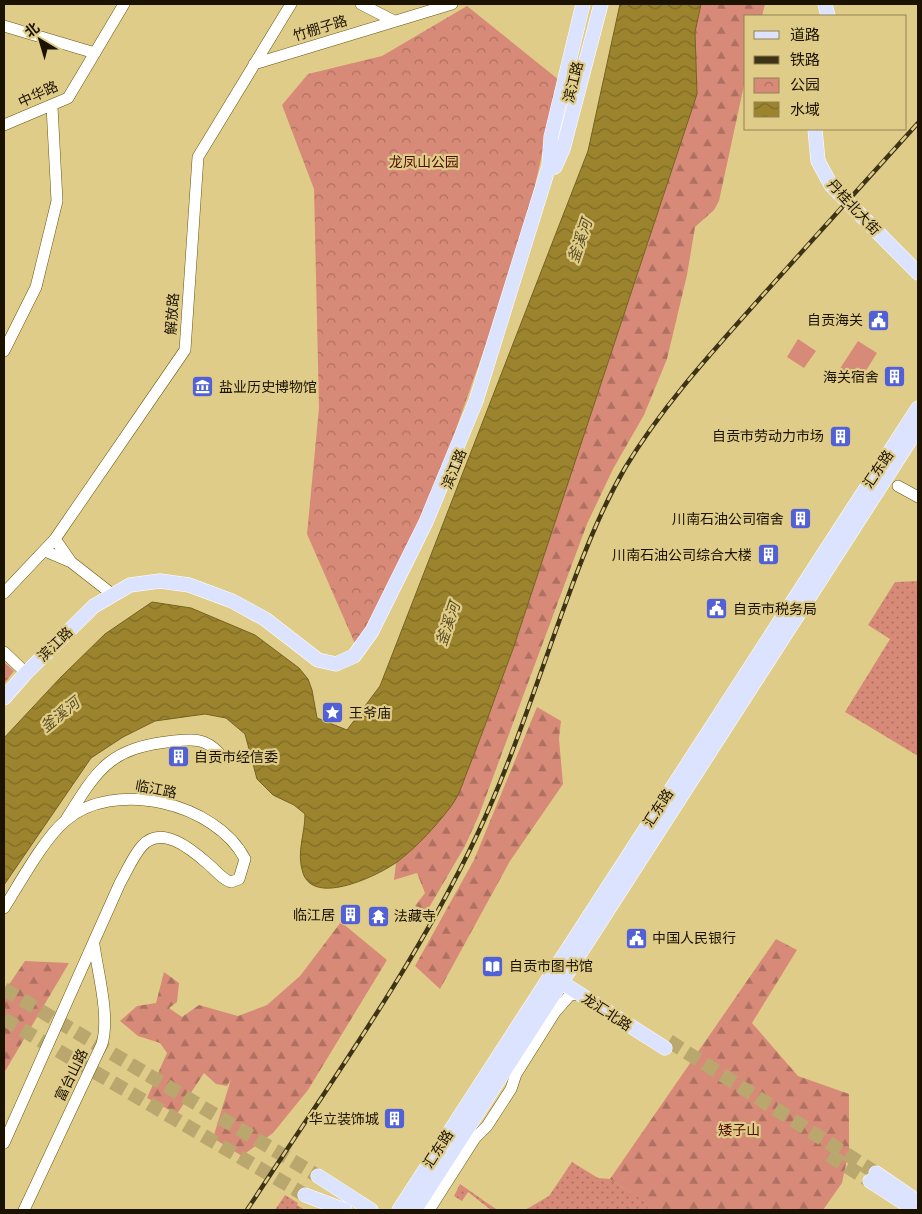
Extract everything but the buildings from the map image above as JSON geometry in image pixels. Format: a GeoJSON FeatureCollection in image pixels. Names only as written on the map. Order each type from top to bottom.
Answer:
{"type":"FeatureCollection","features":[{"type":"Feature","properties":{"kind":"main road","name":"滨江路"},"geometry":{"type":"LineString","coordinates":[[4,698],[26,672],[94,606],[130,585],[152,582],[189,585],[232,601],[265,619],[318,660],[336,664],[354,656],[372,631],[426,522],[476,401],[549,166],[551,137],[583,4]]}},
{"type":"Feature","properties":{"kind":"main road","name":"滨江路"},"geometry":{"type":"LineString","coordinates":[[112,594],[160,586],[190,592],[233,608],[262,624],[315,665],[337,670],[358,661],[377,635],[431,524],[482,402],[555,167],[593,4]]}},
{"type":"Feature","properties":{"kind":"main road"},"geometry":{"type":"LineString","coordinates":[[555,167],[563,149],[601,4]]}},
{"type":"Feature","properties":{"kind":"main road","name":"丹桂北大街"},"geometry":{"type":"LineString","coordinates":[[815,130],[818,161],[831,185],[918,273]]}},
{"type":"Feature","properties":{"kind":"main road","name":"汇东路"},"geometry":{"type":"LineString","coordinates":[[415,1210],[558,975],[918,408]]}},
{"type":"Feature","properties":{"kind":"main road","name":"汇东路"},"geometry":{"type":"LineString","coordinates":[[399,1210],[558,975],[918,428]]}},
{"type":"Feature","properties":{"kind":"main road","name":"龙汇北路"},"geometry":{"type":"LineString","coordinates":[[558,975],[667,1045],[580,994],[558,975]]}},
{"type":"Feature","properties":{"kind":"main road"},"geometry":{"type":"LineString","coordinates":[[914,1210],[873,1177],[918,1202]]}},
{"type":"Feature","properties":{"kind":"main road"},"geometry":{"type":"LineString","coordinates":[[345,1210],[309,1197],[323,1190],[321,1178],[372,1210]]}},
{"type":"Feature","properties":{"kind":"street","name":"中华路"},"geometry":{"type":"LineString","coordinates":[[4,125],[68,98],[124,4]]}},
{"type":"Feature","properties":{"kind":"street","name":"解放路"},"geometry":{"type":"LineString","coordinates":[[4,593],[55,539],[185,350],[198,157],[291,4]]}},
{"type":"Feature","properties":{"kind":"street","name":"竹棚子路"},"geometry":{"type":"LineString","coordinates":[[254,64],[452,4]]}},
{"type":"Feature","properties":{"kind":"street"},"geometry":{"type":"LineString","coordinates":[[364,31],[364,6],[394,21]]}},
{"type":"Feature","properties":{"kind":"street"},"geometry":{"type":"LineString","coordinates":[[4,26],[95,53]]}},
{"type":"Feature","properties":{"kind":"street"},"geometry":{"type":"LineString","coordinates":[[4,352],[36,287],[56,202],[52,106]]}},
{"type":"Feature","properties":{"kind":"street"},"geometry":{"type":"LineString","coordinates":[[898,486],[918,497]]}},
{"type":"Feature","properties":{"kind":"street"},"geometry":{"type":"LineString","coordinates":[[55,539],[71,562]]}},
{"type":"Feature","properties":{"kind":"street"},"geometry":{"type":"LineString","coordinates":[[45,551],[71,562],[112,594]]}},
{"type":"Feature","properties":{"kind":"street"},"geometry":{"type":"LineString","coordinates":[[4,652],[26,672]]}},
{"type":"Feature","properties":{"kind":"street"},"geometry":{"type":"LineString","coordinates":[[65,821],[96,773],[122,753],[152,744],[196,739],[211,744],[219,753]]}},
{"type":"Feature","properties":{"kind":"street","name":"临江路"},"geometry":{"type":"LineString","coordinates":[[4,908],[65,821],[80,811],[112,799],[148,800],[179,808],[201,818],[240,849],[245,859],[243,870],[239,878],[231,882],[224,880],[187,848],[166,837],[152,838],[142,846],[120,883],[94,945]]}},
{"type":"Feature","properties":{"kind":"street"},"geometry":{"type":"LineString","coordinates":[[4,1142],[94,945]]}},
{"type":"Feature","properties":{"kind":"street","name":"富台山路"},"geometry":{"type":"LineString","coordinates":[[24,1210],[105,1034],[94,945]]}},
{"type":"Feature","properties":{"kind":"street"},"geometry":{"type":"LineString","coordinates":[[429,1210],[475,1138],[487,1126],[511,1089],[516,1074],[557,1010],[570,995],[580,994]]}},
{"type":"Feature","properties":{"kind":"green space"},"geometry":{"type":"Polygon","coordinates":[[[701,4],[765,4],[762,15],[744,15],[744,85],[719,201],[714,210],[695,227],[687,275],[667,359],[644,415],[613,469],[587,524],[479,815],[465,846],[427,911],[415,906],[425,893],[417,873],[394,880],[396,863],[421,840],[453,804],[480,740],[513,649],[697,94],[695,32],[701,4]]]}},
{"type":"Feature","properties":{"kind":"green space","name":"龙凤山公园"},"geometry":{"type":"Polygon","coordinates":[[[467,6],[559,80],[522,242],[424,520],[356,646],[307,534],[319,408],[314,189],[282,105],[308,74],[382,56],[467,6]]]}},
{"type":"Feature","properties":{"kind":"green space"},"geometry":{"type":"Polygon","coordinates":[[[798,339],[816,351],[804,368],[787,357],[798,339]]]}},
{"type":"Feature","properties":{"kind":"green space"},"geometry":{"type":"Polygon","coordinates":[[[858,341],[877,353],[857,385],[837,373],[858,341]]]}},
{"type":"Feature","properties":{"kind":"green space"},"geometry":{"type":"Polygon","coordinates":[[[918,581],[918,756],[845,712],[890,639],[868,625],[895,582],[918,581]]]}},
{"type":"Feature","properties":{"kind":"green space"},"geometry":{"type":"Polygon","coordinates":[[[4,662],[14,671],[4,684],[4,662]]]}},
{"type":"Feature","properties":{"kind":"green space"},"geometry":{"type":"Polygon","coordinates":[[[537,707],[561,721],[559,739],[563,784],[510,861],[440,989],[415,966],[474,860],[537,707]]]}},
{"type":"Feature","properties":{"kind":"green space"},"geometry":{"type":"Polygon","coordinates":[[[341,922],[387,960],[308,1090],[273,1133],[242,1156],[213,1138],[231,1079],[227,1086],[216,1084],[204,1073],[177,1114],[147,1098],[167,1053],[160,1043],[138,1036],[120,1021],[137,1006],[156,1003],[164,972],[179,983],[177,1002],[169,1008],[182,1017],[199,1005],[238,1016],[267,1005],[300,976],[341,922]]]}},
{"type":"Feature","properties":{"kind":"green space","name":"矮子山"},"geometry":{"type":"Polygon","coordinates":[[[776,939],[797,950],[752,1023],[798,1076],[849,1094],[849,1150],[842,1183],[823,1210],[648,1210],[647,1203],[610,1179],[776,939]]]}},
{"type":"Feature","properties":{"kind":"green space"},"geometry":{"type":"Polygon","coordinates":[[[25,961],[69,963],[4,1073],[4,992],[25,961]]]}},
{"type":"Feature","properties":{"kind":"green space"},"geometry":{"type":"Polygon","coordinates":[[[572,1162],[598,1178],[610,1179],[648,1203],[648,1210],[525,1210],[549,1196],[572,1162]]]}},
{"type":"Feature","properties":{"kind":"green space"},"geometry":{"type":"Polygon","coordinates":[[[460,1184],[498,1210],[491,1210],[468,1192],[462,1201],[454,1196],[460,1184]]]}},
{"type":"Feature","properties":{"kind":"green space"},"geometry":{"type":"Polygon","coordinates":[[[285,1195],[298,1203],[297,1205],[305,1210],[275,1210],[285,1195]]]}},
{"type":"Feature","properties":{"kind":"water","name":"釜溪河"},"geometry":{"type":"Polygon","coordinates":[[[620,4],[701,4],[695,32],[697,94],[513,649],[481,738],[462,786],[452,805],[419,843],[388,868],[347,885],[333,888],[320,887],[309,883],[301,865],[300,858],[305,814],[294,805],[273,795],[257,779],[245,734],[226,718],[205,714],[155,721],[123,737],[91,758],[4,885],[4,738],[61,677],[105,634],[152,602],[191,608],[255,635],[299,668],[308,679],[317,718],[347,730],[380,686],[588,151],[620,4]]]}},
{"type":"Feature","properties":{"kind":"tunnel"},"geometry":{"type":"LineString","coordinates":[[4,989],[318,1176]]}},
{"type":"Feature","properties":{"kind":"tunnel"},"geometry":{"type":"LineString","coordinates":[[4,1019],[305,1195]]}},
{"type":"Feature","properties":{"kind":"tunnel"},"geometry":{"type":"LineString","coordinates":[[669,1041],[876,1173]]}},
{"type":"Feature","properties":{"kind":"tunnel"},"geometry":{"type":"LineString","coordinates":[[829,1155],[870,1181]]}},
{"type":"Feature","properties":{"kind":"railway"},"geometry":{"type":"LineString","coordinates":[[247,1210],[398,980],[426,932],[477,835],[502,779],[585,552],[607,501],[625,468],[672,400],[707,358],[918,123]]}},
{"type":"Feature","properties":{"kind":"place","name":"自贡海关"},"geometry":{"type":"Point","coordinates":[879,320]}},
{"type":"Feature","properties":{"kind":"place","name":"海关宿舍"},"geometry":{"type":"Point","coordinates":[895,377]}},
{"type":"Feature","properties":{"kind":"place","name":"盐业历史博物馆"},"geometry":{"type":"Point","coordinates":[203,387]}},
{"type":"Feature","properties":{"kind":"place","name":"自贡市劳动力市场"},"geometry":{"type":"Point","coordinates":[840,436]}},
{"type":"Feature","properties":{"kind":"place","name":"川南石油公司宿舍"},"geometry":{"type":"Point","coordinates":[800,519]}},
{"type":"Feature","properties":{"kind":"place","name":"川南石油公司综合大楼"},"geometry":{"type":"Point","coordinates":[768,555]}},
{"type":"Feature","properties":{"kind":"place","name":"自贡市税务局"},"geometry":{"type":"Point","coordinates":[717,609]}},
{"type":"Feature","properties":{"kind":"place","name":"王爷庙"},"geometry":{"type":"Point","coordinates":[333,713]}},
{"type":"Feature","properties":{"kind":"place","name":"自贡市经信委"},"geometry":{"type":"Point","coordinates":[178,757]}},
{"type":"Feature","properties":{"kind":"place","name":"临江居"},"geometry":{"type":"Point","coordinates":[351,915]}},
{"type":"Feature","properties":{"kind":"place","name":"法藏寺"},"geometry":{"type":"Point","coordinates":[378,916]}},
{"type":"Feature","properties":{"kind":"place","name":"中国人民银行"},"geometry":{"type":"Point","coordinates":[636,938]}},
{"type":"Feature","properties":{"kind":"place","name":"自贡市图书馆"},"geometry":{"type":"Point","coordinates":[493,966]}},
{"type":"Feature","properties":{"kind":"place","name":"华立装饰城"},"geometry":{"type":"Point","coordinates":[395,1119]}}]}
